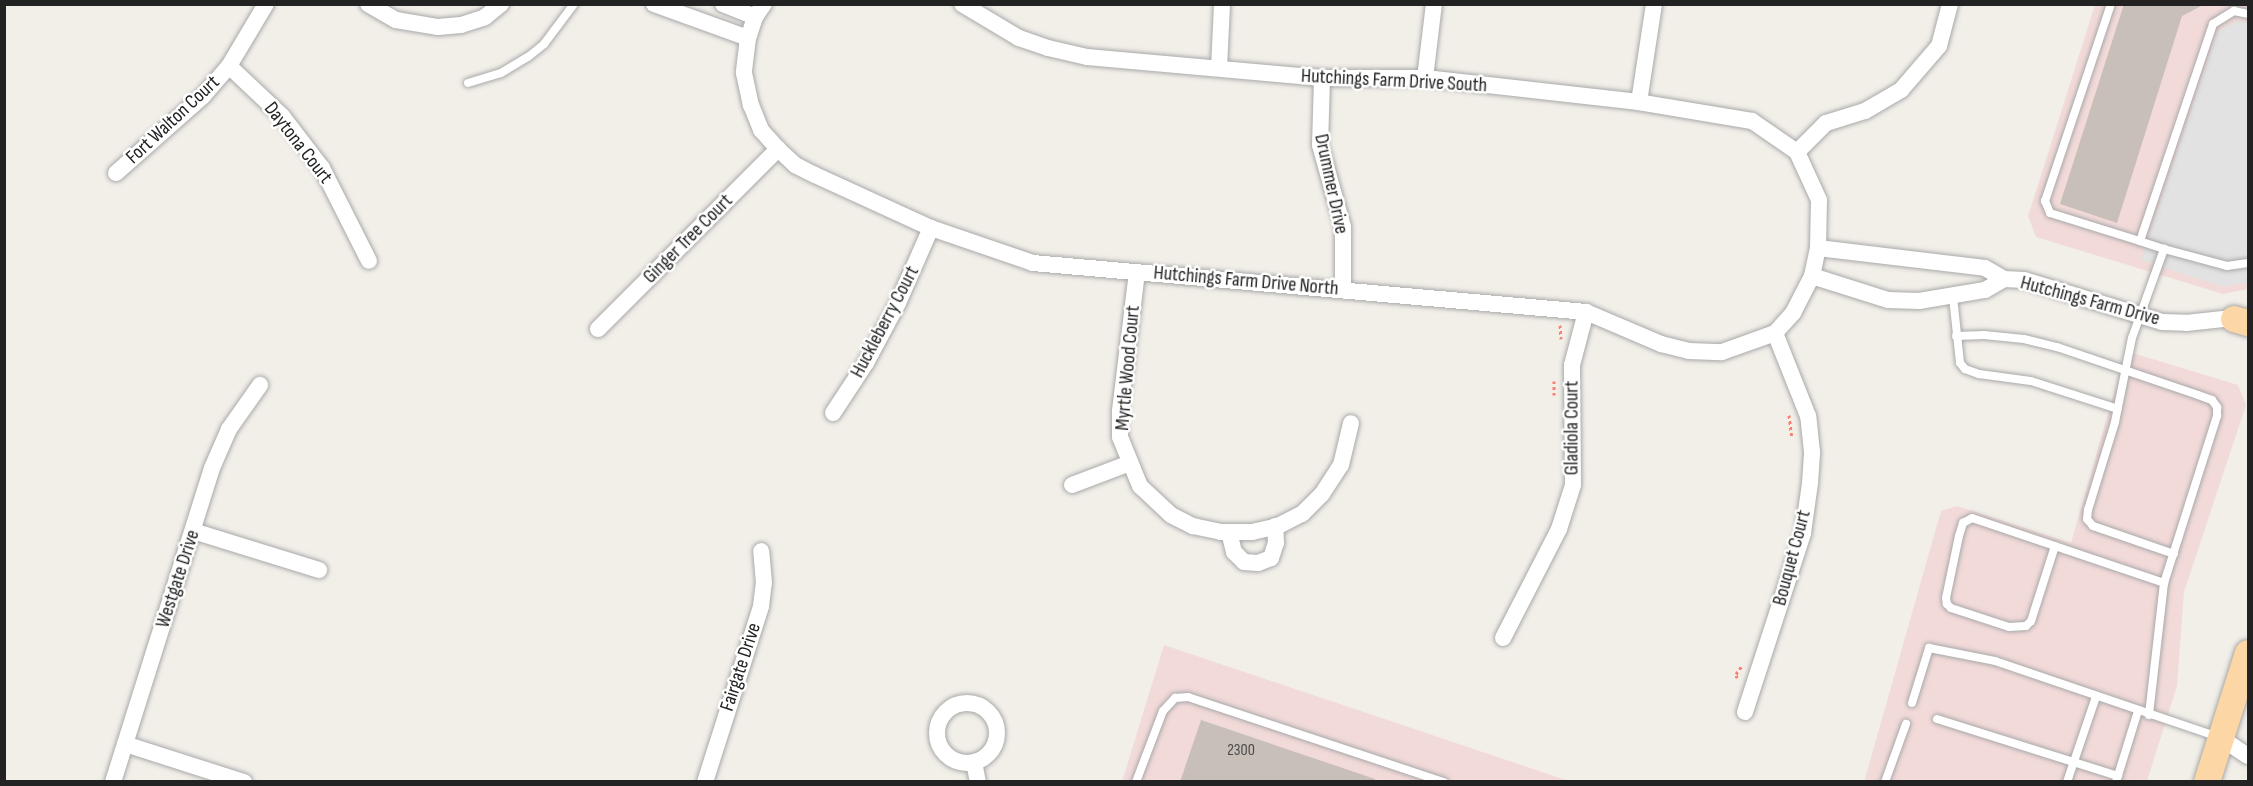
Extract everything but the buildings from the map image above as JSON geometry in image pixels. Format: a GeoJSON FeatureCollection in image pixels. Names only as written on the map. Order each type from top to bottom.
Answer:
{"type":"FeatureCollection","features":[{"type":"Feature","properties":{"kind":"main road"},"geometry":{"type":"LineString","coordinates":[[2207,782],[2248,653]]}},
{"type":"Feature","properties":{"kind":"street","name":"Fort Walton Court"},"geometry":{"type":"LineString","coordinates":[[116,173],[204,96],[230,66],[266,4]]}},
{"type":"Feature","properties":{"kind":"street"},"geometry":{"type":"LineString","coordinates":[[368,4],[396,20],[438,27],[461,25],[485,16],[501,4]]}},
{"type":"Feature","properties":{"kind":"street"},"geometry":{"type":"LineString","coordinates":[[654,4],[748,38]]}},
{"type":"Feature","properties":{"kind":"street"},"geometry":{"type":"LineString","coordinates":[[723,4],[760,11]]}},
{"type":"Feature","properties":{"kind":"street","name":"Hutchings Farm Drive South"},"geometry":{"type":"LineString","coordinates":[[962,4],[1019,38],[1048,48],[1087,57],[1322,78],[1425,78],[1639,102],[1752,121],[1797,152]]}},
{"type":"Feature","properties":{"kind":"street"},"geometry":{"type":"LineString","coordinates":[[1219,68],[1222,4]]}},
{"type":"Feature","properties":{"kind":"street"},"geometry":{"type":"LineString","coordinates":[[1425,78],[1434,4]]}},
{"type":"Feature","properties":{"kind":"street"},"geometry":{"type":"LineString","coordinates":[[1639,102],[1654,4]]}},
{"type":"Feature","properties":{"kind":"street"},"geometry":{"type":"LineString","coordinates":[[1818,248],[1819,200],[1797,152],[1826,123],[1865,111],[1901,90],[1939,46],[1950,4]]}},
{"type":"Feature","properties":{"kind":"street","name":"Hutchings Farm Drive North"},"geometry":{"type":"LineString","coordinates":[[760,11],[748,38],[744,73],[751,105],[761,130],[795,165],[931,228],[1033,263],[1586,312],[1661,344],[1689,351],[1722,352],[1775,333],[1793,314],[1812,276],[1818,248]]}},
{"type":"Feature","properties":{"kind":"street","name":"Daytona Court"},"geometry":{"type":"LineString","coordinates":[[230,66],[282,116],[322,168],[369,261]]}},
{"type":"Feature","properties":{"kind":"street","name":"Drummer Drive"},"geometry":{"type":"LineString","coordinates":[[1322,78],[1320,145],[1343,227],[1343,290]]}},
{"type":"Feature","properties":{"kind":"street","name":"Ginger Tree Court"},"geometry":{"type":"LineString","coordinates":[[598,329],[778,149]]}},
{"type":"Feature","properties":{"kind":"street","name":"Huckleberry Court"},"geometry":{"type":"LineString","coordinates":[[834,413],[866,363],[898,303],[931,228]]}},
{"type":"Feature","properties":{"kind":"street","name":"Hutchings Farm Drive"},"geometry":{"type":"LineString","coordinates":[[1818,248],[1985,268],[2004,279],[2024,280],[2162,322],[2186,323],[2244,319]]}},
{"type":"Feature","properties":{"kind":"street","name":"Myrtle Wood Court"},"geometry":{"type":"LineString","coordinates":[[1137,272],[1120,411],[1120,437],[1140,486],[1170,515],[1193,526],[1228,532],[1252,532],[1275,526],[1302,514],[1322,494],[1341,465],[1352,423]]}},
{"type":"Feature","properties":{"kind":"street","name":"Hutchings Farm Drive"},"geometry":{"type":"LineString","coordinates":[[1812,276],[1887,300],[1919,302],[1985,290],[2004,279]]}},
{"type":"Feature","properties":{"kind":"street","name":"Gladiola Court"},"geometry":{"type":"LineString","coordinates":[[1503,638],[1559,529],[1573,485],[1572,365],[1586,312]]}},
{"type":"Feature","properties":{"kind":"street","name":"Bouquet Court"},"geometry":{"type":"LineString","coordinates":[[1745,712],[1803,533],[1810,483],[1812,452],[1808,416],[1775,333]]}},
{"type":"Feature","properties":{"kind":"street","name":"Westgate Drive"},"geometry":{"type":"LineString","coordinates":[[113,782],[221,444],[260,386]]}},
{"type":"Feature","properties":{"kind":"street"},"geometry":{"type":"LineString","coordinates":[[1072,485],[1130,463]]}},
{"type":"Feature","properties":{"kind":"street"},"geometry":{"type":"LineString","coordinates":[[1228,532],[1234,552],[1244,562],[1258,563],[1270,558],[1276,543],[1275,526]]}},
{"type":"Feature","properties":{"kind":"street"},"geometry":{"type":"LineString","coordinates":[[194,531],[319,570]]}},
{"type":"Feature","properties":{"kind":"street","name":"Fairgate Drive"},"geometry":{"type":"LineString","coordinates":[[705,782],[761,606],[764,583],[761,551]]}},
{"type":"Feature","properties":{"kind":"street"},"geometry":{"type":"LineString","coordinates":[[2221,738],[2248,740]]}},
{"type":"Feature","properties":{"kind":"street"},"geometry":{"type":"LineString","coordinates":[[2221,738],[2248,756]]}},
{"type":"Feature","properties":{"kind":"street"},"geometry":{"type":"LineString","coordinates":[[125,744],[244,782]]}},
{"type":"Feature","properties":{"kind":"street"},"geometry":{"type":"LineString","coordinates":[[974,762],[978,782]]}},
{"type":"Feature","properties":{"kind":"lane"},"geometry":{"type":"LineString","coordinates":[[468,83],[501,73],[528,57],[544,44],[574,4]]}},
{"type":"Feature","properties":{"kind":"lane"},"geometry":{"type":"LineString","coordinates":[[2110,4],[2045,201],[2050,213],[2227,266],[2248,262]]}},
{"type":"Feature","properties":{"kind":"lane"},"geometry":{"type":"LineString","coordinates":[[2140,241],[2213,24],[2234,11],[2248,15]]}},
{"type":"Feature","properties":{"kind":"lane"},"geometry":{"type":"LineString","coordinates":[[2164,249],[2132,338],[2118,409],[2087,519],[2093,526],[2108,533],[2174,554]]}},
{"type":"Feature","properties":{"kind":"lane"},"geometry":{"type":"LineString","coordinates":[[1953,297],[1960,363],[1965,369],[1979,374],[2031,381],[2118,409]]}},
{"type":"Feature","properties":{"kind":"lane"},"geometry":{"type":"LineString","coordinates":[[1956,336],[2024,339],[2126,370],[2205,398],[2217,407],[2217,416],[2164,583],[2149,715]]}},
{"type":"Feature","properties":{"kind":"lane"},"geometry":{"type":"LineString","coordinates":[[2055,546],[2031,621],[2026,626],[2020,629],[2009,627],[1951,608],[1947,604],[1946,598],[1959,536],[1966,519],[1972,518],[2055,546],[2164,583]]}},
{"type":"Feature","properties":{"kind":"lane"},"geometry":{"type":"LineString","coordinates":[[1912,703],[1929,648],[1995,662],[2096,698],[2221,738]]}},
{"type":"Feature","properties":{"kind":"lane"},"geometry":{"type":"LineString","coordinates":[[1136,782],[1163,711],[1175,698],[1188,698],[1444,782]]}},
{"type":"Feature","properties":{"kind":"lane"},"geometry":{"type":"LineString","coordinates":[[2067,782],[2096,698]]}},
{"type":"Feature","properties":{"kind":"lane"},"geometry":{"type":"LineString","coordinates":[[1937,719],[2073,762],[2117,779],[2138,711]]}},
{"type":"Feature","properties":{"kind":"lane"},"geometry":{"type":"LineString","coordinates":[[1885,782],[1906,724]]}},
{"type":"Feature","properties":{"kind":"path"},"geometry":{"type":"LineString","coordinates":[[1560,326],[1561,341]]}},
{"type":"Feature","properties":{"kind":"path"},"geometry":{"type":"LineString","coordinates":[[1554,377],[1555,399]]}},
{"type":"Feature","properties":{"kind":"path"},"geometry":{"type":"LineString","coordinates":[[1788,411],[1793,442]]}},
{"type":"Feature","properties":{"kind":"path"},"geometry":{"type":"LineString","coordinates":[[1737,678],[1736,674],[1744,658]]}},
{"type":"Feature","properties":{"kind":"shaded area"},"geometry":{"type":"Polygon","coordinates":[[[2095,5],[2248,5],[2248,289],[2223,294],[2036,237],[2028,216],[2095,5]]]}},
{"type":"Feature","properties":{"kind":"shaded area"},"geometry":{"type":"Polygon","coordinates":[[[2240,20],[2248,23],[2248,282],[2223,287],[2141,260],[2218,31],[2240,20]]]}},
{"type":"Feature","properties":{"kind":"shaded area"},"geometry":{"type":"Polygon","coordinates":[[[2126,351],[2238,385],[2246,405],[2184,592],[2177,686],[2147,781],[1864,782],[1941,511],[1957,506],[2071,543],[2126,351]]]}},
{"type":"Feature","properties":{"kind":"shaded area"},"geometry":{"type":"Polygon","coordinates":[[[1164,645],[1569,781],[1122,782],[1164,645]]]}}]}
